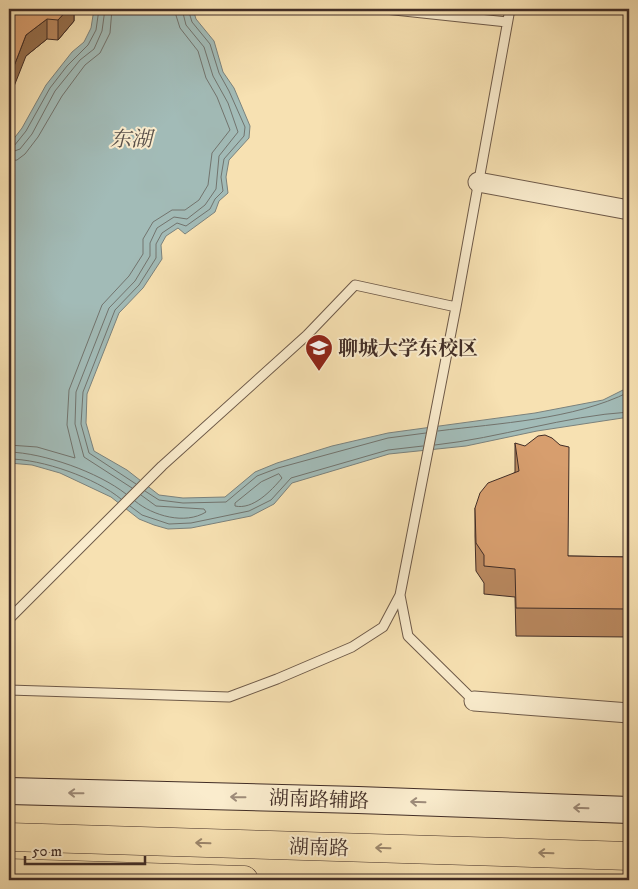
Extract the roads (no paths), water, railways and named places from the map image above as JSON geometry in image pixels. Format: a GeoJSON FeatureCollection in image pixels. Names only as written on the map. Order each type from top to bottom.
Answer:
{"type":"FeatureCollection","features":[{"type":"Feature","properties":{"kind":"main road","name":"湖南路"},"geometry":{"type":"LineString","coordinates":[[9,837],[629,856]]}},
{"type":"Feature","properties":{"kind":"main road"},"geometry":{"type":"LineString","coordinates":[[9,873],[244,880]]}},
{"type":"Feature","properties":{"kind":"street"},"geometry":{"type":"LineString","coordinates":[[478,182],[629,210]]}},
{"type":"Feature","properties":{"kind":"street"},"geometry":{"type":"LineString","coordinates":[[474,701],[629,713]]}},
{"type":"Feature","properties":{"kind":"street","name":"湖南路辅路"},"geometry":{"type":"LineString","coordinates":[[9,791],[358,800],[629,810]]}},
{"type":"Feature","properties":{"kind":"lane"},"geometry":{"type":"LineString","coordinates":[[385,9],[507,22]]}},
{"type":"Feature","properties":{"kind":"lane"},"geometry":{"type":"LineString","coordinates":[[9,690],[229,697],[352,647],[383,627],[400,595],[456,307],[510,9]]}},
{"type":"Feature","properties":{"kind":"lane"},"geometry":{"type":"LineString","coordinates":[[9,619],[162,466],[307,335],[355,285],[456,307]]}},
{"type":"Feature","properties":{"kind":"lane"},"geometry":{"type":"LineString","coordinates":[[400,595],[408,636],[474,701]]}},
{"type":"Feature","properties":{"kind":"water","name":"东湖"},"geometry":{"type":"Polygon","coordinates":[[[94,9],[193,9],[196,19],[214,41],[223,72],[234,88],[250,126],[249,138],[229,160],[226,177],[228,193],[219,201],[215,212],[185,234],[178,228],[166,236],[161,245],[162,259],[143,288],[119,313],[87,394],[86,423],[94,451],[127,470],[159,495],[183,498],[225,497],[255,472],[277,463],[332,446],[388,433],[535,413],[603,400],[629,387],[629,417],[537,431],[466,446],[389,454],[292,483],[274,504],[251,516],[191,528],[168,529],[154,525],[139,519],[111,497],[60,473],[32,465],[9,463],[9,145],[22,128],[46,85],[72,52],[84,42],[91,28],[94,9]]]}},
{"type":"Feature","properties":{"kind":"place","name":"聊城大学东校区"},"geometry":{"type":"Point","coordinates":[319,372]}}]}
